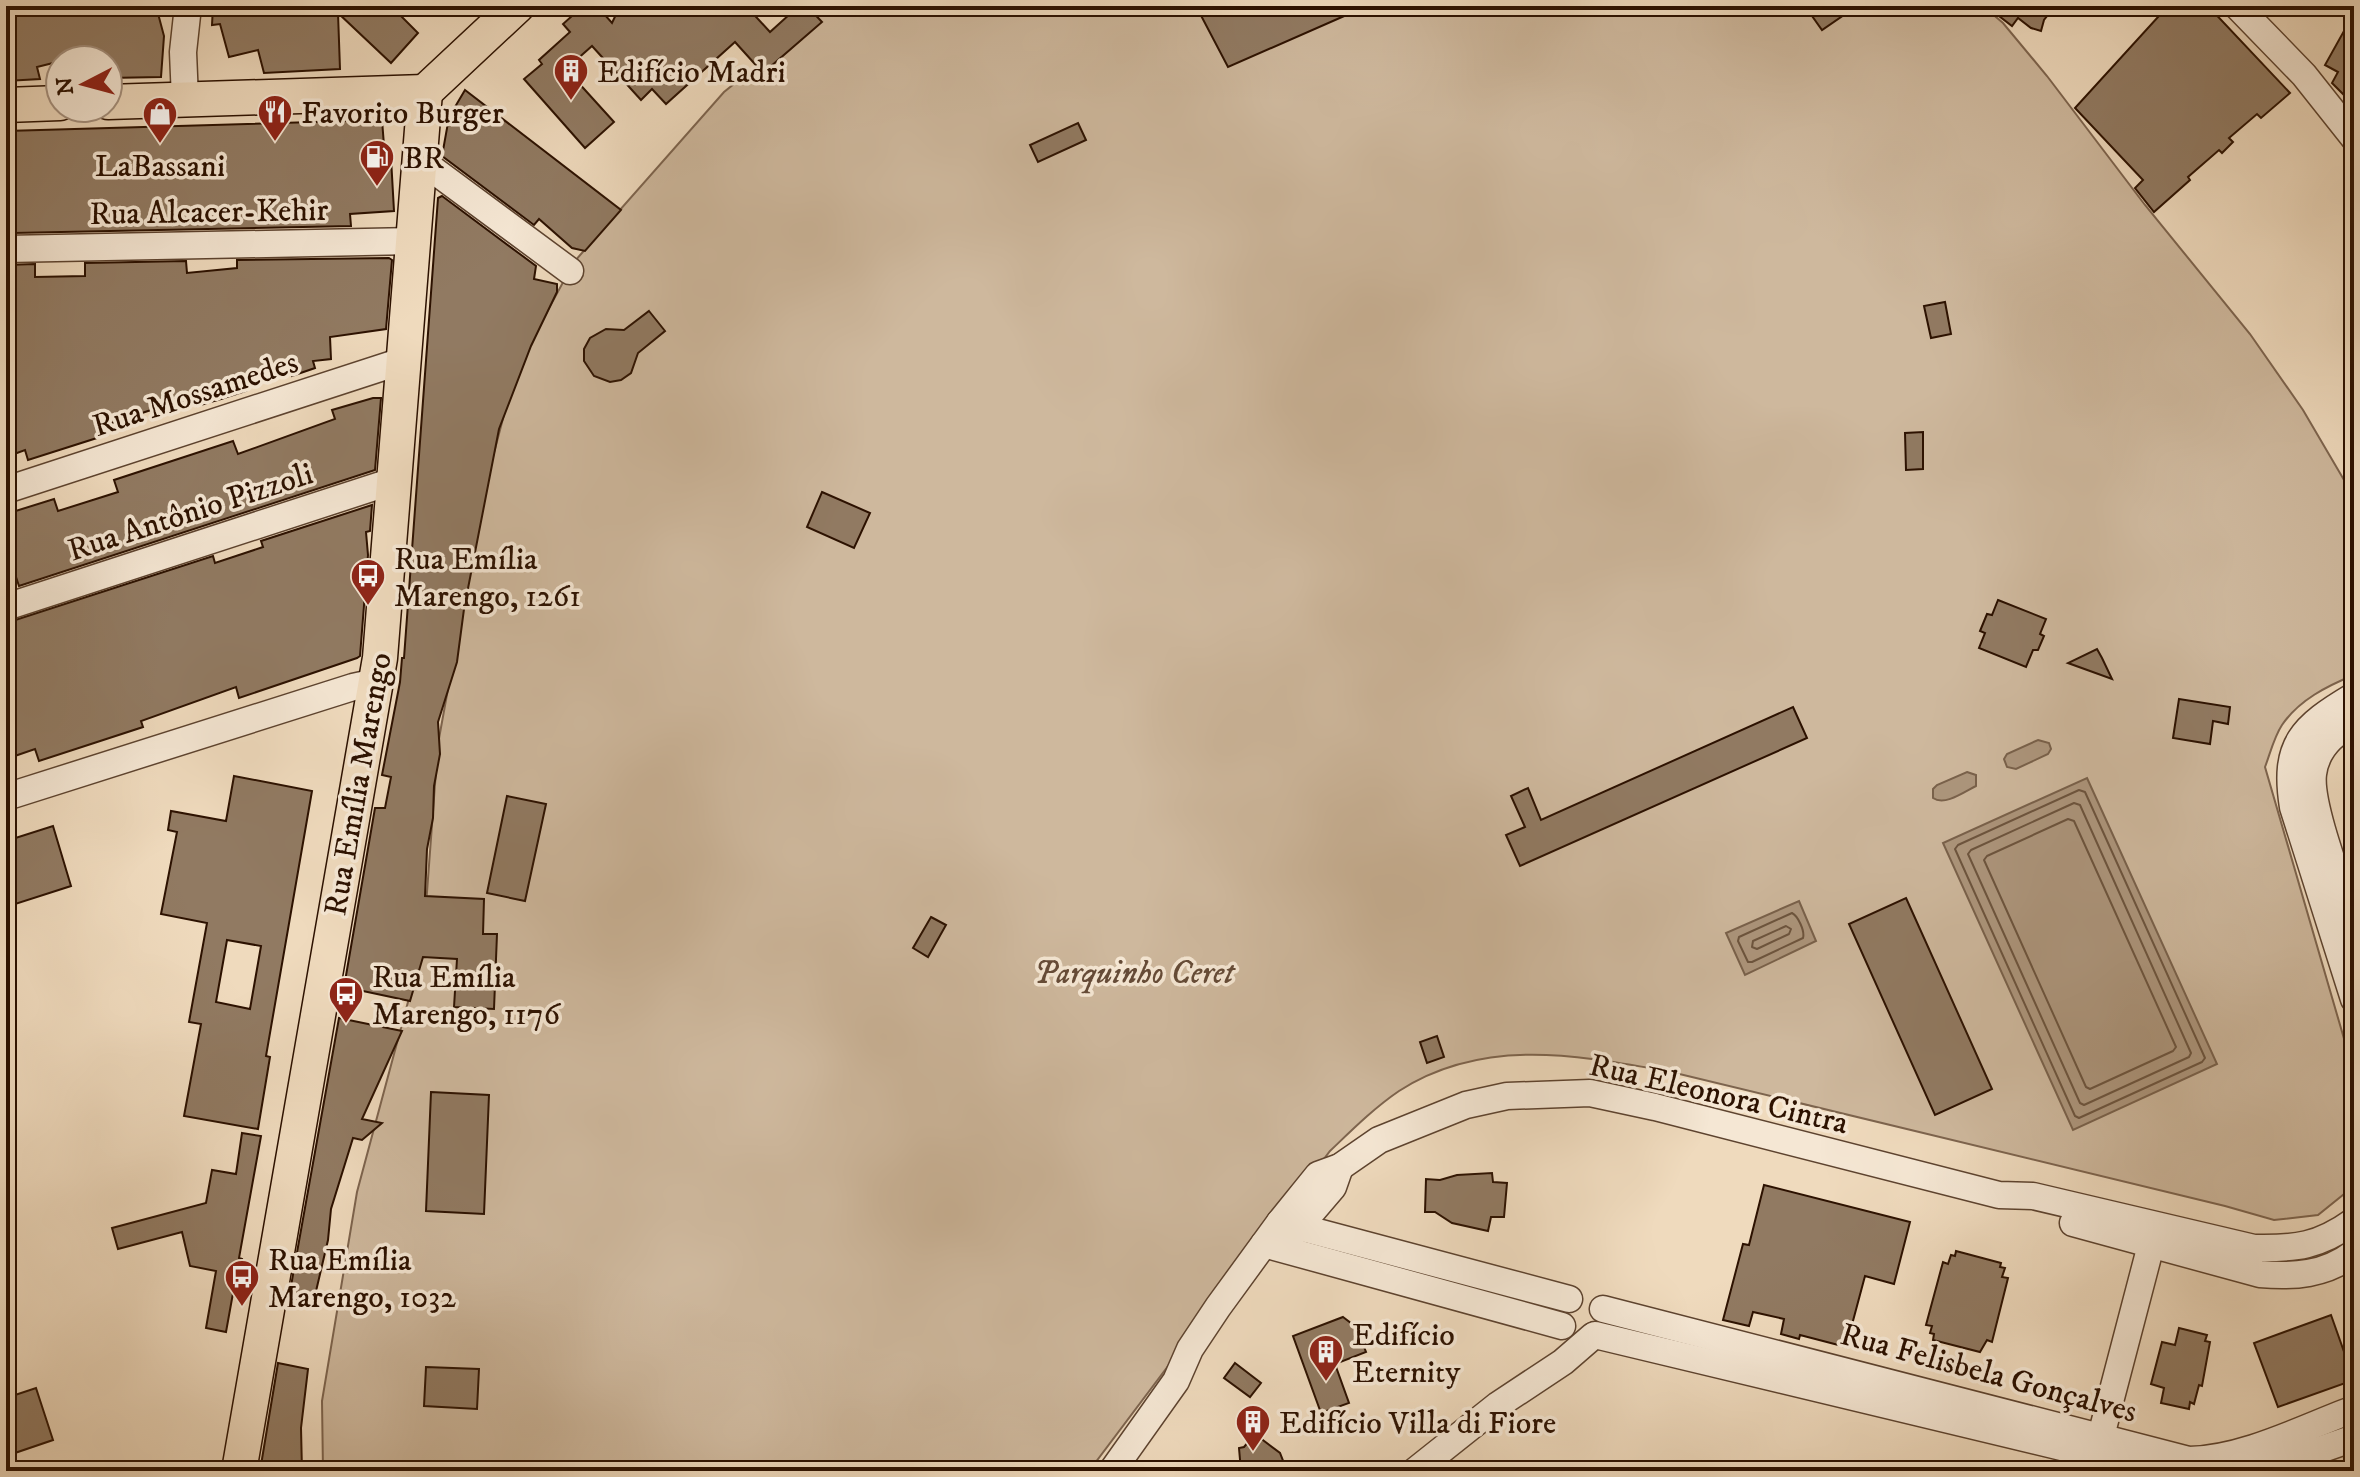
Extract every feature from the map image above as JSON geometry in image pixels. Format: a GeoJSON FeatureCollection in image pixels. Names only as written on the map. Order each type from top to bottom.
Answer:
{"type":"FeatureCollection","features":[{"type":"Feature","properties":{"kind":"main road"},"geometry":{"type":"LineString","coordinates":[[124,101],[425,92],[517,6]]}},
{"type":"Feature","properties":{"kind":"main road","name":"Rua Emília Marengo"},"geometry":{"type":"LineString","coordinates":[[239,1471],[376,682],[396,480],[425,92]]}},
{"type":"Feature","properties":{"kind":"main road"},"geometry":{"type":"LineString","coordinates":[[6,105],[44,104]]}},
{"type":"Feature","properties":{"kind":"street"},"geometry":{"type":"LineString","coordinates":[[185,99],[183,52],[188,6]]}},
{"type":"Feature","properties":{"kind":"street"},"geometry":{"type":"LineString","coordinates":[[2237,6],[2304,75],[2354,138]]}},
{"type":"Feature","properties":{"kind":"street"},"geometry":{"type":"LineString","coordinates":[[420,160],[570,271]]}},
{"type":"Feature","properties":{"kind":"street","name":"Rua Alcacer-Kehir"},"geometry":{"type":"LineString","coordinates":[[6,249],[414,241]]}},
{"type":"Feature","properties":{"kind":"street","name":"Rua Mossamedes"},"geometry":{"type":"LineString","coordinates":[[6,490],[405,360]]}},
{"type":"Feature","properties":{"kind":"street","name":"Rua Antônio Pizzoli"},"geometry":{"type":"LineString","coordinates":[[6,607],[396,480]]}},
{"type":"Feature","properties":{"kind":"street"},"geometry":{"type":"LineString","coordinates":[[6,797],[376,682]]}},
{"type":"Feature","properties":{"kind":"street"},"geometry":{"type":"LineString","coordinates":[[2354,696],[2321,715],[2304,731],[2292,753],[2289,780],[2293,807],[2354,999]]}},
{"type":"Feature","properties":{"kind":"street"},"geometry":{"type":"LineString","coordinates":[[2354,723],[2327,742],[2317,757],[2313,774],[2318,811],[2354,926]]}},
{"type":"Feature","properties":{"kind":"street","name":"Rua Eleonora Cintra"},"geometry":{"type":"LineString","coordinates":[[1112,1471],[1176,1381],[1190,1349],[1290,1224],[1333,1187],[1340,1167],[1379,1140],[1466,1105],[1507,1096],[1590,1093],[1999,1195],[2033,1196],[2254,1248],[2284,1249],[2311,1245],[2335,1235],[2354,1221]]}},
{"type":"Feature","properties":{"kind":"street","name":"Rua Eleonora Cintra"},"geometry":{"type":"LineString","coordinates":[[1999,1195],[2028,1210],[2260,1274],[2290,1276],[2319,1272],[2354,1253]]}},
{"type":"Feature","properties":{"kind":"street"},"geometry":{"type":"LineString","coordinates":[[1290,1224],[1569,1299]]}},
{"type":"Feature","properties":{"kind":"street"},"geometry":{"type":"LineString","coordinates":[[2101,1436],[2151,1245]]}},
{"type":"Feature","properties":{"kind":"street"},"geometry":{"type":"LineString","coordinates":[[1273,1246],[1564,1329],[1571,1336],[1583,1339],[1594,1335]]}},
{"type":"Feature","properties":{"kind":"street"},"geometry":{"type":"LineString","coordinates":[[1415,1471],[1498,1405],[1563,1362],[1594,1335],[1604,1318],[1603,1309],[1595,1298],[1582,1294],[1569,1299],[1562,1307],[1563,1362]]}},
{"type":"Feature","properties":{"kind":"street","name":"Rua Felisbela Gonçalves"},"geometry":{"type":"LineString","coordinates":[[1603,1309],[2189,1460],[2233,1454],[2354,1409]]}},
{"type":"Feature","properties":{"kind":"street","name":"Rua Felisbela Gonçalves"},"geometry":{"type":"LineString","coordinates":[[1594,1335],[2055,1446],[2135,1471]]}},
{"type":"Feature","properties":{"kind":"street"},"geometry":{"type":"LineString","coordinates":[[2259,1471],[2354,1438]]}},
{"type":"Feature","properties":{"kind":"green space","name":"Parquinho Ceret"},"geometry":{"type":"Polygon","coordinates":[[[831,6],[1983,6],[2003,23],[2047,76],[2145,205],[2250,334],[2303,410],[2354,497],[2354,675],[2314,695],[2289,716],[2277,735],[2265,767],[2354,1073],[2354,1186],[2318,1215],[2274,1220],[1667,1071],[1564,1056],[1497,1057],[1464,1063],[1431,1074],[1399,1091],[1330,1151],[1089,1471],[323,1471],[322,1401],[357,1192],[423,946],[438,744],[484,491],[516,369],[574,262],[724,92],[831,6]]]}},
{"type":"Feature","properties":{"kind":"water"},"geometry":{"type":"Polygon","coordinates":[[[2038,740],[2049,743],[2051,749],[2048,754],[2016,769],[2007,767],[2004,759],[2007,754],[2038,740]]]}},
{"type":"Feature","properties":{"kind":"water"},"geometry":{"type":"Polygon","coordinates":[[[1967,772],[1976,775],[1976,786],[1949,799],[1933,798],[1933,789],[1937,785],[1967,772]]]}},
{"type":"Feature","properties":{"kind":"water"},"geometry":{"type":"Polygon","coordinates":[[[2087,778],[2217,1064],[2073,1130],[1943,843],[2087,778]]]}},
{"type":"Feature","properties":{"kind":"water"},"geometry":{"type":"Polygon","coordinates":[[[1799,901],[1816,941],[1745,975],[1726,933],[1799,901]]]}},
{"type":"Feature","properties":{"kind":"building"},"geometry":{"type":"Polygon","coordinates":[[[6,6],[156,6],[164,36],[161,77],[124,78],[124,44],[44,44],[44,65],[37,67],[40,79],[6,81],[6,6]]]}},
{"type":"Feature","properties":{"kind":"building"},"geometry":{"type":"Polygon","coordinates":[[[213,6],[391,6],[418,33],[391,63],[338,13],[340,69],[264,73],[258,50],[229,57],[220,24],[212,25],[213,6]]]}},
{"type":"Feature","properties":{"kind":"building"},"geometry":{"type":"Polygon","coordinates":[[[583,6],[597,6],[612,23],[620,6],[746,6],[770,32],[791,13],[807,6],[822,22],[763,73],[735,42],[666,104],[652,89],[641,100],[592,46],[566,69],[614,122],[585,148],[524,79],[542,64],[539,60],[570,32],[563,24],[583,6]]]}},
{"type":"Feature","properties":{"kind":"building"},"geometry":{"type":"Polygon","coordinates":[[[1196,6],[1367,6],[1228,67],[1196,6]]]}},
{"type":"Feature","properties":{"kind":"building"},"geometry":{"type":"Polygon","coordinates":[[[1805,6],[1857,6],[1822,30],[1805,6]]]}},
{"type":"Feature","properties":{"kind":"building"},"geometry":{"type":"Polygon","coordinates":[[[1986,6],[2055,6],[2044,20],[2041,31],[2018,18],[2012,26],[1986,6]]]}},
{"type":"Feature","properties":{"kind":"building"},"geometry":{"type":"Polygon","coordinates":[[[2168,6],[2208,6],[2290,93],[2261,118],[2257,114],[2229,138],[2233,142],[2222,153],[2219,150],[2154,212],[2135,188],[2143,180],[2075,108],[2168,6]]]}},
{"type":"Feature","properties":{"kind":"building"},"geometry":{"type":"Polygon","coordinates":[[[2354,13],[2354,80],[2345,96],[2332,83],[2338,72],[2325,65],[2354,13]]]}},
{"type":"Feature","properties":{"kind":"building"},"geometry":{"type":"Polygon","coordinates":[[[465,90],[621,210],[585,251],[572,248],[539,219],[534,225],[442,156],[449,117],[465,90]]]}},
{"type":"Feature","properties":{"kind":"building"},"geometry":{"type":"Polygon","coordinates":[[[382,120],[385,158],[391,158],[394,211],[350,214],[351,226],[13,233],[13,229],[6,229],[6,131],[382,120]]]}},
{"type":"Feature","properties":{"kind":"building"},"geometry":{"type":"Polygon","coordinates":[[[1078,123],[1086,140],[1038,162],[1030,145],[1078,123]]]}},
{"type":"Feature","properties":{"kind":"building"},"geometry":{"type":"Polygon","coordinates":[[[442,196],[536,266],[534,279],[557,284],[557,292],[531,346],[499,429],[464,609],[457,662],[438,722],[440,754],[427,849],[425,896],[484,899],[483,934],[497,934],[494,1009],[454,1007],[457,959],[423,957],[410,1001],[344,987],[375,808],[385,808],[391,777],[382,775],[404,658],[438,198],[442,196]]]}},
{"type":"Feature","properties":{"kind":"building"},"geometry":{"type":"Polygon","coordinates":[[[237,260],[392,260],[386,329],[330,337],[331,359],[313,361],[315,368],[292,376],[288,366],[242,382],[246,391],[197,406],[194,398],[169,404],[97,428],[100,437],[28,460],[25,450],[6,457],[6,265],[35,264],[35,277],[85,276],[85,263],[186,261],[187,273],[237,268],[237,260]]]}},
{"type":"Feature","properties":{"kind":"building"},"geometry":{"type":"Polygon","coordinates":[[[1945,302],[1951,334],[1931,338],[1924,306],[1945,302]]]}},
{"type":"Feature","properties":{"kind":"building"},"geometry":{"type":"Polygon","coordinates":[[[649,311],[665,331],[638,353],[631,373],[621,380],[610,382],[594,376],[584,361],[584,349],[590,338],[606,329],[624,330],[649,311]]]}},
{"type":"Feature","properties":{"kind":"building"},"geometry":{"type":"Polygon","coordinates":[[[381,398],[375,470],[19,586],[15,574],[6,578],[6,514],[54,499],[58,511],[118,492],[114,480],[233,441],[238,454],[335,419],[332,410],[381,398]]]}},
{"type":"Feature","properties":{"kind":"building"},"geometry":{"type":"Polygon","coordinates":[[[1923,432],[1923,469],[1906,470],[1905,433],[1923,432]]]}},
{"type":"Feature","properties":{"kind":"building"},"geometry":{"type":"Polygon","coordinates":[[[822,492],[870,513],[854,548],[807,527],[822,492]]]}},
{"type":"Feature","properties":{"kind":"building"},"geometry":{"type":"Polygon","coordinates":[[[372,505],[370,531],[366,532],[368,555],[360,656],[239,698],[236,687],[141,721],[143,727],[39,761],[35,749],[6,759],[6,623],[213,556],[215,563],[263,547],[261,541],[372,505]]]}},
{"type":"Feature","properties":{"kind":"building"},"geometry":{"type":"Polygon","coordinates":[[[1998,600],[2046,619],[2040,634],[2044,636],[2038,650],[2033,650],[2026,667],[1979,648],[1985,633],[1980,631],[1987,614],[1992,615],[1998,600]]]}},
{"type":"Feature","properties":{"kind":"building"},"geometry":{"type":"Polygon","coordinates":[[[2097,649],[2102,658],[2112,679],[2068,663],[2097,649]]]}},
{"type":"Feature","properties":{"kind":"building"},"geometry":{"type":"Polygon","coordinates":[[[2179,699],[2230,707],[2228,724],[2213,721],[2210,744],[2173,738],[2179,699]]]}},
{"type":"Feature","properties":{"kind":"building"},"geometry":{"type":"Polygon","coordinates":[[[1793,707],[1807,738],[1520,866],[1506,835],[1525,827],[1511,796],[1528,788],[1541,820],[1793,707]]]}},
{"type":"Feature","properties":{"kind":"building"},"geometry":{"type":"Polygon","coordinates":[[[234,776],[312,791],[266,1056],[270,1057],[258,1129],[184,1116],[201,1024],[189,1022],[207,923],[161,914],[177,832],[168,830],[171,811],[226,821],[234,776]],[[227,940],[216,1002],[250,1009],[261,946],[227,940]]]}},
{"type":"Feature","properties":{"kind":"building"},"geometry":{"type":"Polygon","coordinates":[[[507,796],[546,804],[525,901],[487,893],[507,796]]]}},
{"type":"Feature","properties":{"kind":"building"},"geometry":{"type":"Polygon","coordinates":[[[53,826],[71,886],[6,907],[6,841],[53,826]]]}},
{"type":"Feature","properties":{"kind":"building"},"geometry":{"type":"Polygon","coordinates":[[[1906,898],[1992,1089],[1935,1115],[1849,924],[1906,898]]]}},
{"type":"Feature","properties":{"kind":"building"},"geometry":{"type":"Polygon","coordinates":[[[931,917],[946,925],[928,957],[913,948],[931,917]]]}},
{"type":"Feature","properties":{"kind":"building"},"geometry":{"type":"Polygon","coordinates":[[[339,1018],[402,1031],[362,1119],[382,1123],[362,1140],[353,1138],[331,1209],[328,1240],[313,1304],[289,1297],[339,1018]]]}},
{"type":"Feature","properties":{"kind":"building"},"geometry":{"type":"Polygon","coordinates":[[[1437,1036],[1444,1057],[1427,1063],[1420,1042],[1437,1036]]]}},
{"type":"Feature","properties":{"kind":"building"},"geometry":{"type":"Polygon","coordinates":[[[431,1092],[489,1095],[484,1214],[426,1211],[431,1092]]]}},
{"type":"Feature","properties":{"kind":"building"},"geometry":{"type":"Polygon","coordinates":[[[242,1133],[261,1136],[239,1258],[242,1259],[238,1283],[235,1282],[226,1332],[206,1328],[216,1271],[190,1266],[182,1232],[118,1249],[112,1228],[206,1203],[212,1170],[236,1174],[242,1133]]]}},
{"type":"Feature","properties":{"kind":"building"},"geometry":{"type":"Polygon","coordinates":[[[1492,1173],[1493,1182],[1507,1183],[1504,1217],[1491,1217],[1488,1231],[1452,1223],[1435,1212],[1425,1212],[1426,1179],[1492,1173]]]}},
{"type":"Feature","properties":{"kind":"building"},"geometry":{"type":"Polygon","coordinates":[[[1764,1185],[1910,1222],[1894,1284],[1865,1276],[1846,1347],[1800,1335],[1799,1339],[1781,1334],[1784,1319],[1753,1312],[1749,1326],[1723,1320],[1743,1244],[1749,1245],[1764,1185]]]}},
{"type":"Feature","properties":{"kind":"building"},"geometry":{"type":"Polygon","coordinates":[[[1956,1251],[2001,1263],[2000,1267],[2005,1268],[2002,1277],[2008,1278],[1992,1342],[1987,1340],[1980,1352],[1933,1340],[1934,1334],[1930,1333],[1932,1326],[1926,1325],[1943,1262],[1948,1264],[1956,1251]]]}},
{"type":"Feature","properties":{"kind":"building"},"geometry":{"type":"Polygon","coordinates":[[[2331,1315],[2354,1380],[2278,1407],[2254,1343],[2331,1315]]]}},
{"type":"Feature","properties":{"kind":"building","name":"Edifício Eternity"},"geometry":{"type":"Polygon","coordinates":[[[1343,1317],[1356,1327],[1366,1352],[1335,1364],[1349,1403],[1321,1413],[1293,1336],[1343,1317]]]}},
{"type":"Feature","properties":{"kind":"building"},"geometry":{"type":"Polygon","coordinates":[[[2179,1328],[2207,1335],[2205,1341],[2210,1342],[2202,1386],[2199,1385],[2194,1404],[2190,1402],[2189,1409],[2161,1403],[2164,1388],[2151,1384],[2162,1342],[2175,1345],[2179,1328]]]}},
{"type":"Feature","properties":{"kind":"building"},"geometry":{"type":"Polygon","coordinates":[[[278,1363],[308,1369],[301,1428],[302,1471],[260,1471],[278,1363]]]}},
{"type":"Feature","properties":{"kind":"building"},"geometry":{"type":"Polygon","coordinates":[[[1235,1363],[1261,1383],[1250,1397],[1224,1378],[1235,1363]]]}},
{"type":"Feature","properties":{"kind":"building"},"geometry":{"type":"Polygon","coordinates":[[[426,1367],[479,1369],[477,1409],[424,1406],[426,1367]]]}},
{"type":"Feature","properties":{"kind":"building"},"geometry":{"type":"Polygon","coordinates":[[[36,1388],[53,1440],[6,1456],[6,1398],[36,1388]]]}},
{"type":"Feature","properties":{"kind":"building","name":"Edifício Villa di Fiore"},"geometry":{"type":"Polygon","coordinates":[[[1255,1434],[1280,1453],[1287,1471],[1241,1471],[1239,1448],[1244,1447],[1255,1434]]]}},
{"type":"Feature","properties":{"kind":"place","name":"Edifício Madri"},"geometry":{"type":"Point","coordinates":[571,102]}},
{"type":"Feature","properties":{"kind":"place","name":"Favorito Burger"},"geometry":{"type":"Point","coordinates":[275,143]}},
{"type":"Feature","properties":{"kind":"place","name":"LaBassani"},"geometry":{"type":"Point","coordinates":[160,145]}},
{"type":"Feature","properties":{"kind":"place","name":"BR"},"geometry":{"type":"Point","coordinates":[377,188]}},
{"type":"Feature","properties":{"kind":"place","name":"Rua Emília Marengo, 1261"},"geometry":{"type":"Point","coordinates":[368,607]}},
{"type":"Feature","properties":{"kind":"place","name":"Rua Emília Marengo, 1176"},"geometry":{"type":"Point","coordinates":[346,1025]}},
{"type":"Feature","properties":{"kind":"place","name":"Rua Emília Marengo, 1032"},"geometry":{"type":"Point","coordinates":[242,1308]}},
{"type":"Feature","properties":{"kind":"place","name":"Edifício Eternity"},"geometry":{"type":"Point","coordinates":[1326,1383]}},
{"type":"Feature","properties":{"kind":"place","name":"Edifício Villa di Fiore"},"geometry":{"type":"Point","coordinates":[1253,1453]}}]}
